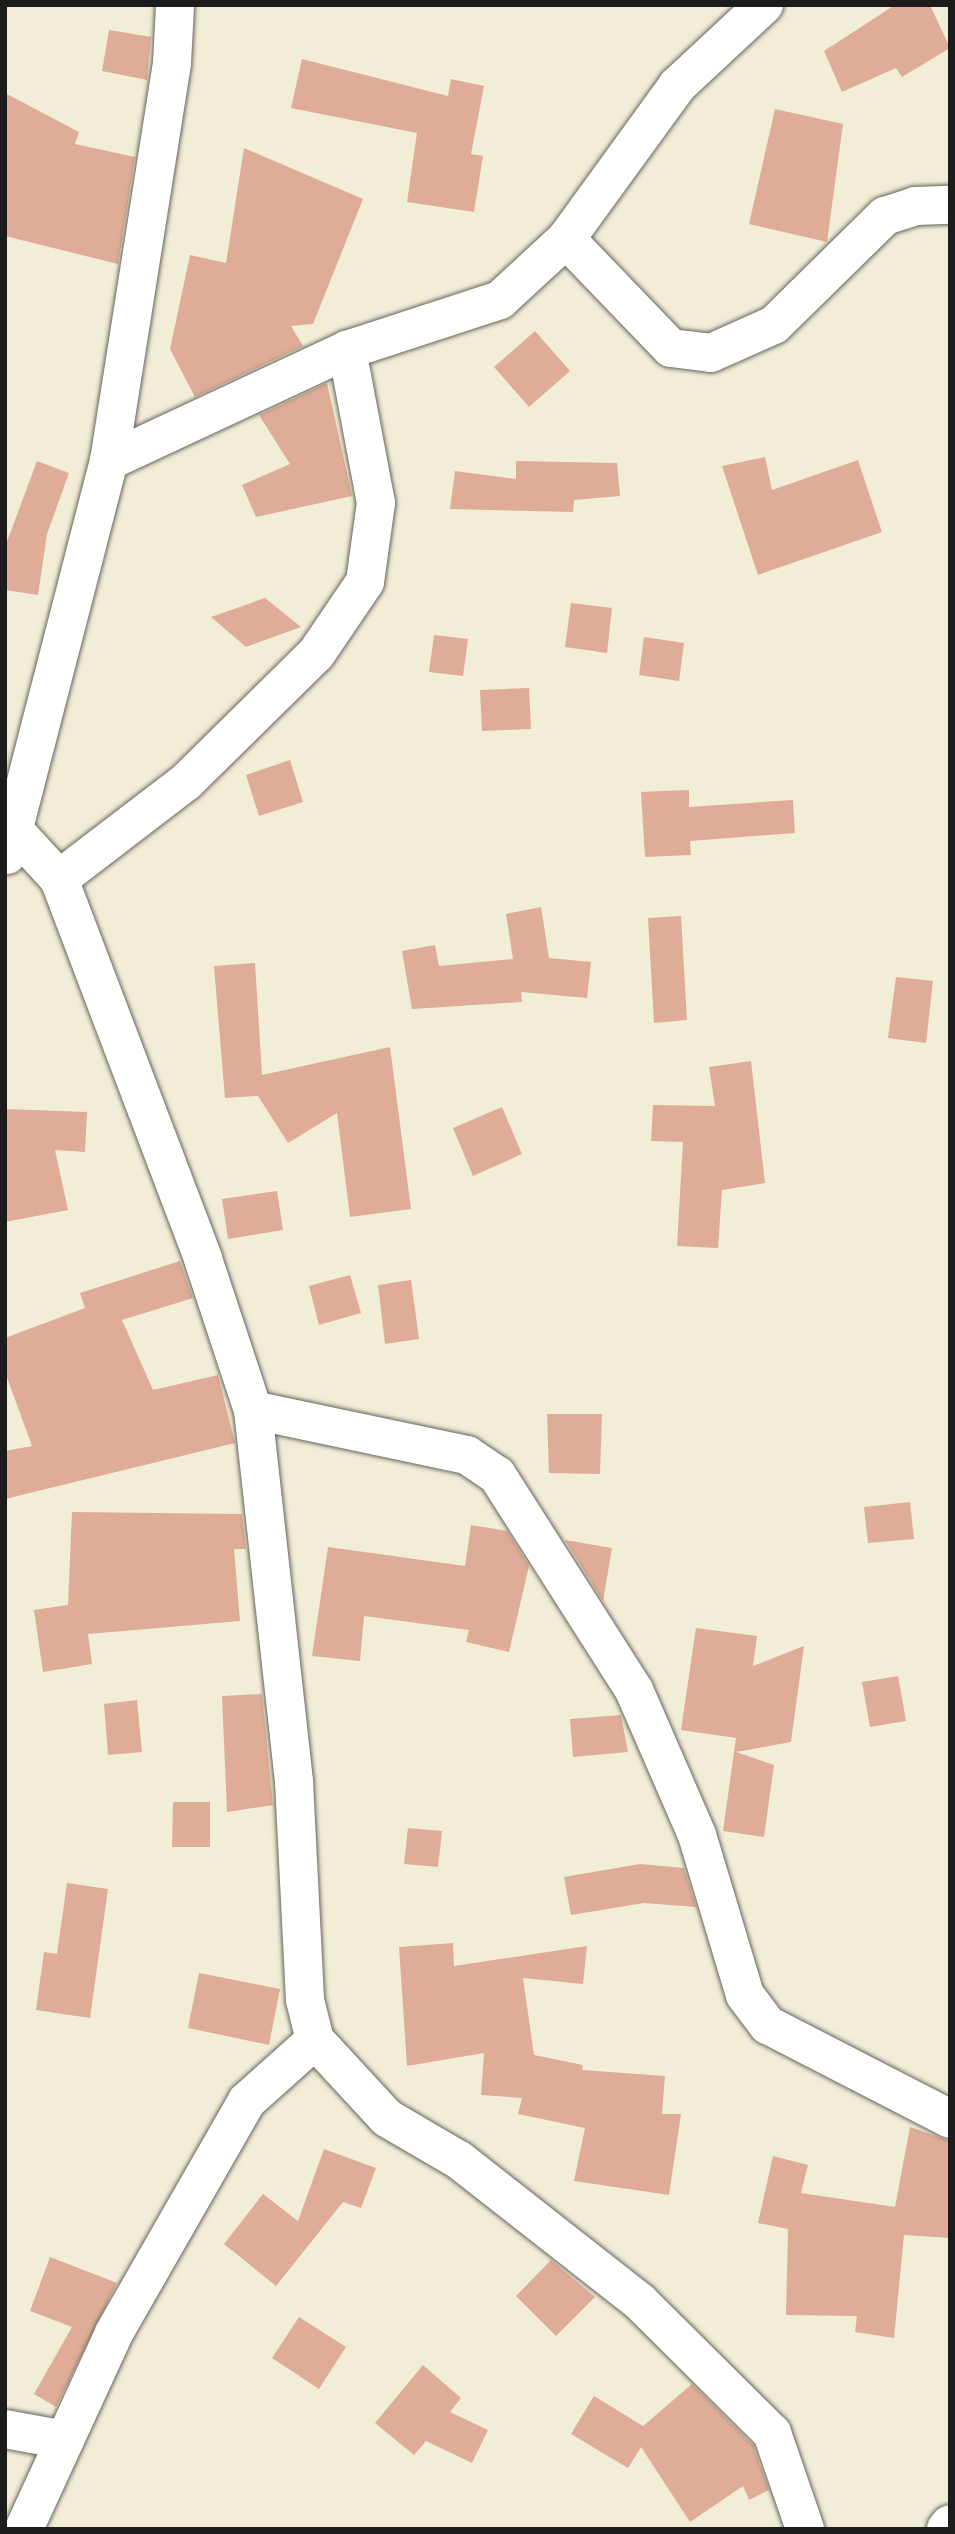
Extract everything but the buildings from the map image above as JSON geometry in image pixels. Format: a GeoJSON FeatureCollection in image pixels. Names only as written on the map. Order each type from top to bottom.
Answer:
{"type":"FeatureCollection","features":[{"type":"Feature","properties":{"kind":"street"},"geometry":{"type":"LineString","coordinates":[[175,5],[172,63],[109,461],[10,845],[59,879],[203,1259],[253,1410],[294,1782],[305,2000],[315,2040],[387,2118],[459,2160],[640,2302],[753,2414],[772,2433],[805,2529]]}},
{"type":"Feature","properties":{"kind":"street"},"geometry":{"type":"LineString","coordinates":[[109,461],[347,350],[500,300],[566,239],[677,86],[764,5]]}},
{"type":"Feature","properties":{"kind":"street"},"geometry":{"type":"LineString","coordinates":[[566,239],[671,348],[711,353],[774,325],[885,216],[915,206],[950,205]]}},
{"type":"Feature","properties":{"kind":"street"},"geometry":{"type":"LineString","coordinates":[[59,879],[195,773],[316,654],[365,582],[376,503],[347,350]]}},
{"type":"Feature","properties":{"kind":"street"},"geometry":{"type":"LineString","coordinates":[[253,1410],[467,1455],[497,1475],[634,1690],[697,1835],[745,1995],[768,2025],[950,2119]]}},
{"type":"Feature","properties":{"kind":"street"},"geometry":{"type":"LineString","coordinates":[[24,2529],[114,2333],[247,2101],[315,2040]]}},
{"type":"Feature","properties":{"kind":"street"},"geometry":{"type":"LineString","coordinates":[[5,2429],[65,2440]]}},
{"type":"Feature","properties":{"kind":"street"},"geometry":{"type":"LineString","coordinates":[[946,2529],[950,2524]]}}]}
